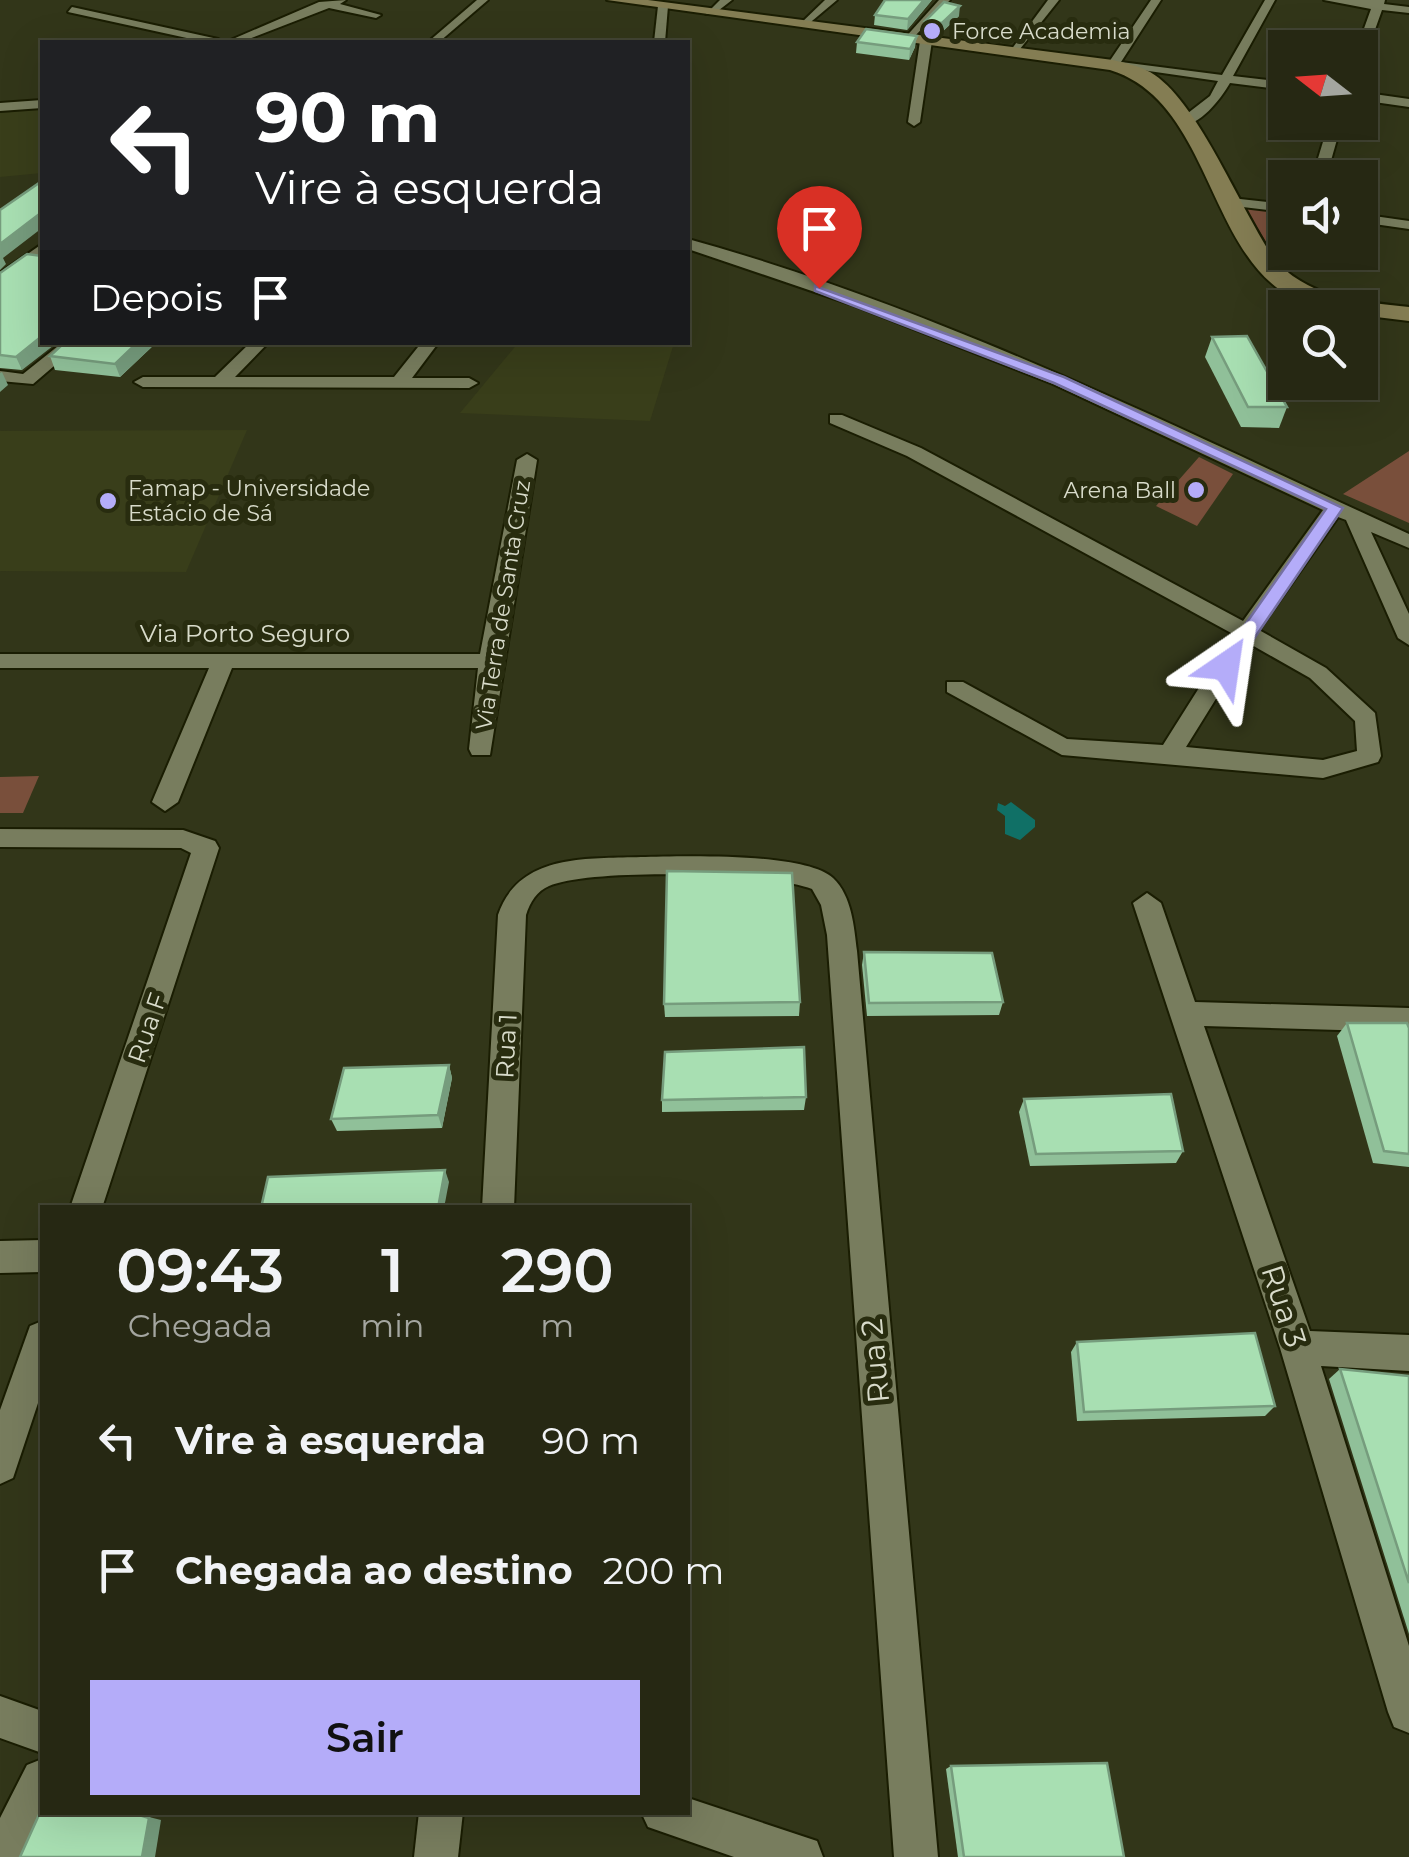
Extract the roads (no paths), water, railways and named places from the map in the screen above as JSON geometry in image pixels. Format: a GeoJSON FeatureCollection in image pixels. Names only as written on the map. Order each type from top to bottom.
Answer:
{"type":"FeatureCollection","features":[{"type":"Feature","properties":{"kind":"street"},"geometry":{"type":"LineString","coordinates":[[302,0],[376,15]]}},
{"type":"Feature","properties":{"kind":"street"},"geometry":{"type":"LineString","coordinates":[[237,40],[341,0]]}},
{"type":"Feature","properties":{"kind":"street"},"geometry":{"type":"LineString","coordinates":[[435,40],[483,0]]}},
{"type":"Feature","properties":{"kind":"street"},"geometry":{"type":"LineString","coordinates":[[616,0],[1268,84]]}},
{"type":"Feature","properties":{"kind":"street"},"geometry":{"type":"LineString","coordinates":[[710,12],[727,0]]}},
{"type":"Feature","properties":{"kind":"street"},"geometry":{"type":"LineString","coordinates":[[802,24],[832,0]]}},
{"type":"Feature","properties":{"kind":"street"},"geometry":{"type":"LineString","coordinates":[[907,38],[945,0]]}},
{"type":"Feature","properties":{"kind":"street"},"geometry":{"type":"LineString","coordinates":[[1012,52],[1054,0]]}},
{"type":"Feature","properties":{"kind":"street"},"geometry":{"type":"LineString","coordinates":[[1113,66],[1156,0]]}},
{"type":"Feature","properties":{"kind":"street"},"geometry":{"type":"LineString","coordinates":[[1184,123],[1208,106],[1270,0]]}},
{"type":"Feature","properties":{"kind":"street"},"geometry":{"type":"LineString","coordinates":[[1329,0],[1379,3],[1409,10]]}},
{"type":"Feature","properties":{"kind":"street"},"geometry":{"type":"LineString","coordinates":[[1369,30],[1379,3]]}},
{"type":"Feature","properties":{"kind":"street"},"geometry":{"type":"LineString","coordinates":[[659,40],[664,6]]}},
{"type":"Feature","properties":{"kind":"street"},"geometry":{"type":"LineString","coordinates":[[72,10],[209,40]]}},
{"type":"Feature","properties":{"kind":"street"},"geometry":{"type":"LineString","coordinates":[[914,122],[926,41]]}},
{"type":"Feature","properties":{"kind":"street"},"geometry":{"type":"LineString","coordinates":[[1113,66],[1148,78],[1184,123],[1231,202],[1290,287],[1310,296],[1409,314]]}},
{"type":"Feature","properties":{"kind":"street"},"geometry":{"type":"LineString","coordinates":[[1378,99],[1409,103]]}},
{"type":"Feature","properties":{"kind":"street"},"geometry":{"type":"LineString","coordinates":[[0,107],[40,104]]}},
{"type":"Feature","properties":{"kind":"street"},"geometry":{"type":"LineString","coordinates":[[1231,202],[1268,206]]}},
{"type":"Feature","properties":{"kind":"street"},"geometry":{"type":"LineString","coordinates":[[1378,220],[1409,224]]}},
{"type":"Feature","properties":{"kind":"street"},"geometry":{"type":"LineString","coordinates":[[690,245],[856,301],[1059,380],[1409,542]]}},
{"type":"Feature","properties":{"kind":"street"},"geometry":{"type":"LineString","coordinates":[[0,280],[40,250]]}},
{"type":"Feature","properties":{"kind":"street"},"geometry":{"type":"LineString","coordinates":[[1279,276],[1282,270]]}},
{"type":"Feature","properties":{"kind":"street"},"geometry":{"type":"LineString","coordinates":[[0,376],[28,380],[70,345]]}},
{"type":"Feature","properties":{"kind":"street"},"geometry":{"type":"LineString","coordinates":[[220,382],[257,345]]}},
{"type":"Feature","properties":{"kind":"street"},"geometry":{"type":"LineString","coordinates":[[400,381],[430,345]]}},
{"type":"Feature","properties":{"kind":"street"},"geometry":{"type":"LineString","coordinates":[[143,382],[469,383]]}},
{"type":"Feature","properties":{"kind":"street"},"geometry":{"type":"LineString","coordinates":[[836,419],[914,452],[1318,673],[1367,719],[1369,756],[1323,769],[1062,747],[955,687]]}},
{"type":"Feature","properties":{"kind":"street","name":"Via Terra de Santa Cruz"},"geometry":{"type":"LineString","coordinates":[[481,749],[490,661],[526,460]]}},
{"type":"Feature","properties":{"kind":"street"},"geometry":{"type":"LineString","coordinates":[[1170,754],[1246,632],[1344,512]]}},
{"type":"Feature","properties":{"kind":"street"},"geometry":{"type":"LineString","coordinates":[[1344,512],[1409,638]]}},
{"type":"Feature","properties":{"kind":"street"},"geometry":{"type":"LineString","coordinates":[[165,802],[224,660]]}},
{"type":"Feature","properties":{"kind":"street","name":"Via Porto Seguro"},"geometry":{"type":"LineString","coordinates":[[0,661],[490,661]]}},
{"type":"Feature","properties":{"kind":"street","name":"Rua F"},"geometry":{"type":"LineString","coordinates":[[0,838],[183,839],[206,848],[87,1205]]}},
{"type":"Feature","properties":{"kind":"street","name":"Rua 2"},"geometry":{"type":"LineString","coordinates":[[526,888],[554,873],[766,868],[810,875],[830,894],[838,930],[916,1857]]}},
{"type":"Feature","properties":{"kind":"street","name":"Rua 1"},"geometry":{"type":"LineString","coordinates":[[498,1205],[512,915],[526,888]]}},
{"type":"Feature","properties":{"kind":"street","name":"Rua 3"},"geometry":{"type":"LineString","coordinates":[[1148,903],[1298,1348],[1409,1712]]}},
{"type":"Feature","properties":{"kind":"street"},"geometry":{"type":"LineString","coordinates":[[1187,1014],[1409,1020]]}},
{"type":"Feature","properties":{"kind":"street"},"geometry":{"type":"LineString","coordinates":[[0,1256],[40,1256]]}},
{"type":"Feature","properties":{"kind":"street"},"geometry":{"type":"LineString","coordinates":[[0,1465],[40,1344]]}},
{"type":"Feature","properties":{"kind":"street"},"geometry":{"type":"LineString","coordinates":[[1298,1348],[1409,1354]]}},
{"type":"Feature","properties":{"kind":"street"},"geometry":{"type":"LineString","coordinates":[[0,1716],[40,1731]]}},
{"type":"Feature","properties":{"kind":"street"},"geometry":{"type":"LineString","coordinates":[[4,1857],[40,1784]]}},
{"type":"Feature","properties":{"kind":"street"},"geometry":{"type":"LineString","coordinates":[[436,1857],[441,1815]]}},
{"type":"Feature","properties":{"kind":"street"},"geometry":{"type":"LineString","coordinates":[[673,1815],[801,1857]]}},
{"type":"Feature","properties":{"kind":"water"},"geometry":{"type":"Polygon","coordinates":[[[1011,802],[1035,820],[1035,827],[1020,840],[1005,834],[1005,816],[997,810],[998,803],[1005,806],[1011,802]]]}},
{"type":"Feature","properties":{"kind":"place","name":"Force Academia"},"geometry":{"type":"Point","coordinates":[932,31]}},
{"type":"Feature","properties":{"kind":"place","name":"Arena Ball"},"geometry":{"type":"Point","coordinates":[1196,490]}},
{"type":"Feature","properties":{"kind":"place","name":"Famap - Universidade Estácio de Sá"},"geometry":{"type":"Point","coordinates":[108,501]}}]}
